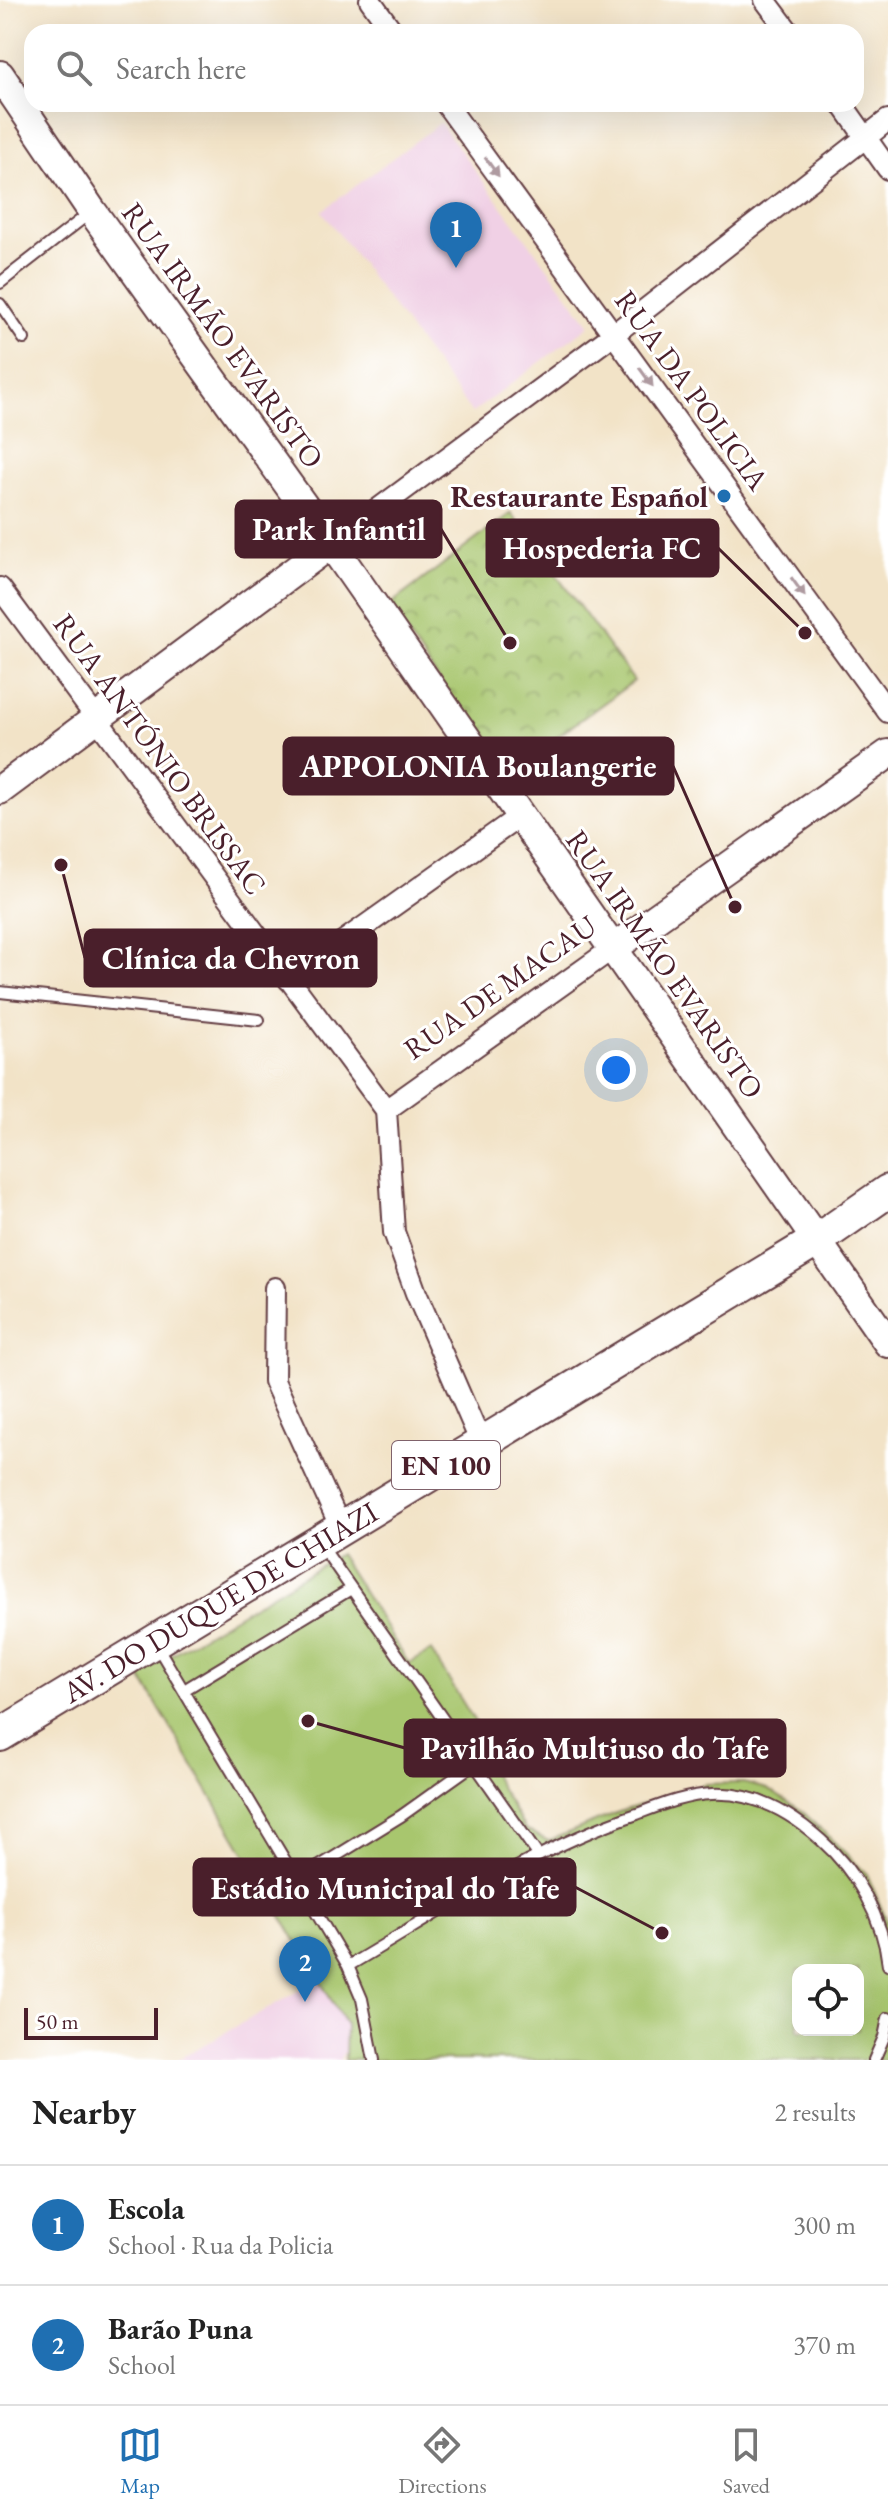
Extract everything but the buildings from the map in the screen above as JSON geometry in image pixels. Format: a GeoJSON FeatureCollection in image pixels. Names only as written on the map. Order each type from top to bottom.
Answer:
{"type":"FeatureCollection","features":[{"type":"Feature","properties":{"kind":"main road","name":"AV. DO DUQUE DE CHIAZI"},"geometry":{"type":"LineString","coordinates":[[0,1735],[816,1241],[888,1191]]}},
{"type":"Feature","properties":{"kind":"street"},"geometry":{"type":"LineString","coordinates":[[370,0],[387,24]]}},
{"type":"Feature","properties":{"kind":"street"},"geometry":{"type":"LineString","coordinates":[[765,0],[783,24]]}},
{"type":"Feature","properties":{"kind":"street","name":"RUA IRMÃO EVARISTO"},"geometry":{"type":"LineString","coordinates":[[0,75],[24,110]]}},
{"type":"Feature","properties":{"kind":"street","name":"RUA IRMÃO EVARISTO"},"geometry":{"type":"LineString","coordinates":[[25,112],[92,211],[331,544],[888,1343]]}},
{"type":"Feature","properties":{"kind":"street","name":"RUA DA POLICIA"},"geometry":{"type":"LineString","coordinates":[[452,112],[888,712]]}},
{"type":"Feature","properties":{"kind":"street"},"geometry":{"type":"LineString","coordinates":[[848,112],[888,169]]}},
{"type":"Feature","properties":{"kind":"street"},"geometry":{"type":"LineString","coordinates":[[0,790],[614,334],[888,120]]}},
{"type":"Feature","properties":{"kind":"street","name":"RUA ANTÓNIO BRISSAC"},"geometry":{"type":"LineString","coordinates":[[0,588],[386,1110]]}},
{"type":"Feature","properties":{"kind":"street","name":"RUA DE MACAU"},"geometry":{"type":"LineString","coordinates":[[386,1110],[888,754]]}},
{"type":"Feature","properties":{"kind":"street"},"geometry":{"type":"LineString","coordinates":[[289,980],[520,816]]}},
{"type":"Feature","properties":{"kind":"street"},"geometry":{"type":"LineString","coordinates":[[386,1110],[394,1232],[416,1293],[481,1443]]}},
{"type":"Feature","properties":{"kind":"street"},"geometry":{"type":"LineString","coordinates":[[275,1288],[274,1381],[330,1535]]}},
{"type":"Feature","properties":{"kind":"lane"},"geometry":{"type":"LineString","coordinates":[[0,283],[92,211]]}},
{"type":"Feature","properties":{"kind":"lane"},"geometry":{"type":"LineString","coordinates":[[0,304],[24,339]]}},
{"type":"Feature","properties":{"kind":"lane"},"geometry":{"type":"LineString","coordinates":[[0,992],[259,1020]]}},
{"type":"Feature","properties":{"kind":"lane"},"geometry":{"type":"LineString","coordinates":[[330,1535],[351,1589],[538,1855]]}},
{"type":"Feature","properties":{"kind":"lane"},"geometry":{"type":"LineString","coordinates":[[184,1690],[351,1589]]}},
{"type":"Feature","properties":{"kind":"lane"},"geometry":{"type":"LineString","coordinates":[[154,1641],[348,1966],[362,1999],[374,2060]]}},
{"type":"Feature","properties":{"kind":"lane"},"geometry":{"type":"LineString","coordinates":[[297,1880],[401,1816],[474,1764]]}},
{"type":"Feature","properties":{"kind":"lane"},"geometry":{"type":"LineString","coordinates":[[348,1966],[538,1855],[606,1824],[680,1799],[714,1794],[757,1800],[795,1817],[834,1851],[861,1887],[873,1912],[885,1938],[888,1965]]}},
{"type":"Feature","properties":{"kind":"lane"},"geometry":{"type":"LineString","coordinates":[[874,2060],[888,2018]]}},
{"type":"Feature","properties":{"kind":"shaded area"},"geometry":{"type":"Polygon","coordinates":[[[440,123],[590,325],[472,413],[322,211],[440,123]]]}},
{"type":"Feature","properties":{"kind":"shaded area"},"geometry":{"type":"Polygon","coordinates":[[[319,1979],[346,2026],[344,2052],[339,2060],[177,2060],[319,1979]]]}},
{"type":"Feature","properties":{"kind":"green space"},"geometry":{"type":"Polygon","coordinates":[[[511,513],[634,681],[504,775],[388,606],[511,513]]]}},
{"type":"Feature","properties":{"kind":"green space"},"geometry":{"type":"Polygon","coordinates":[[[339,1554],[409,1664],[431,1651],[496,1756],[485,1762],[525,1829],[548,1841],[619,1812],[705,1784],[743,1783],[767,1789],[801,1810],[867,1874],[886,1919],[887,2060],[345,2060],[346,2025],[139,1674],[339,1554]]]}},
{"type":"Feature","properties":{"kind":"place","name":"Escola"},"geometry":{"type":"Point","coordinates":[456,268]}},
{"type":"Feature","properties":{"kind":"place","name":"Restaurante Español"},"geometry":{"type":"Point","coordinates":[724,496]}},
{"type":"Feature","properties":{"kind":"place","name":"Hospederia FC"},"geometry":{"type":"Point","coordinates":[805,633]}},
{"type":"Feature","properties":{"kind":"place","name":"Park Infantil"},"geometry":{"type":"Point","coordinates":[510,643]}},
{"type":"Feature","properties":{"kind":"place","name":"Clínica da Chevron"},"geometry":{"type":"Point","coordinates":[61,865]}},
{"type":"Feature","properties":{"kind":"place","name":"APPOLONIA Boulangerie"},"geometry":{"type":"Point","coordinates":[735,907]}},
{"type":"Feature","properties":{"kind":"place","name":"Pavilhão Multiuso do Tafe"},"geometry":{"type":"Point","coordinates":[308,1721]}},
{"type":"Feature","properties":{"kind":"place","name":"Estádio Municipal do Tafe"},"geometry":{"type":"Point","coordinates":[662,1933]}},
{"type":"Feature","properties":{"kind":"place","name":"Barão Puna"},"geometry":{"type":"Point","coordinates":[305,2002]}}]}
